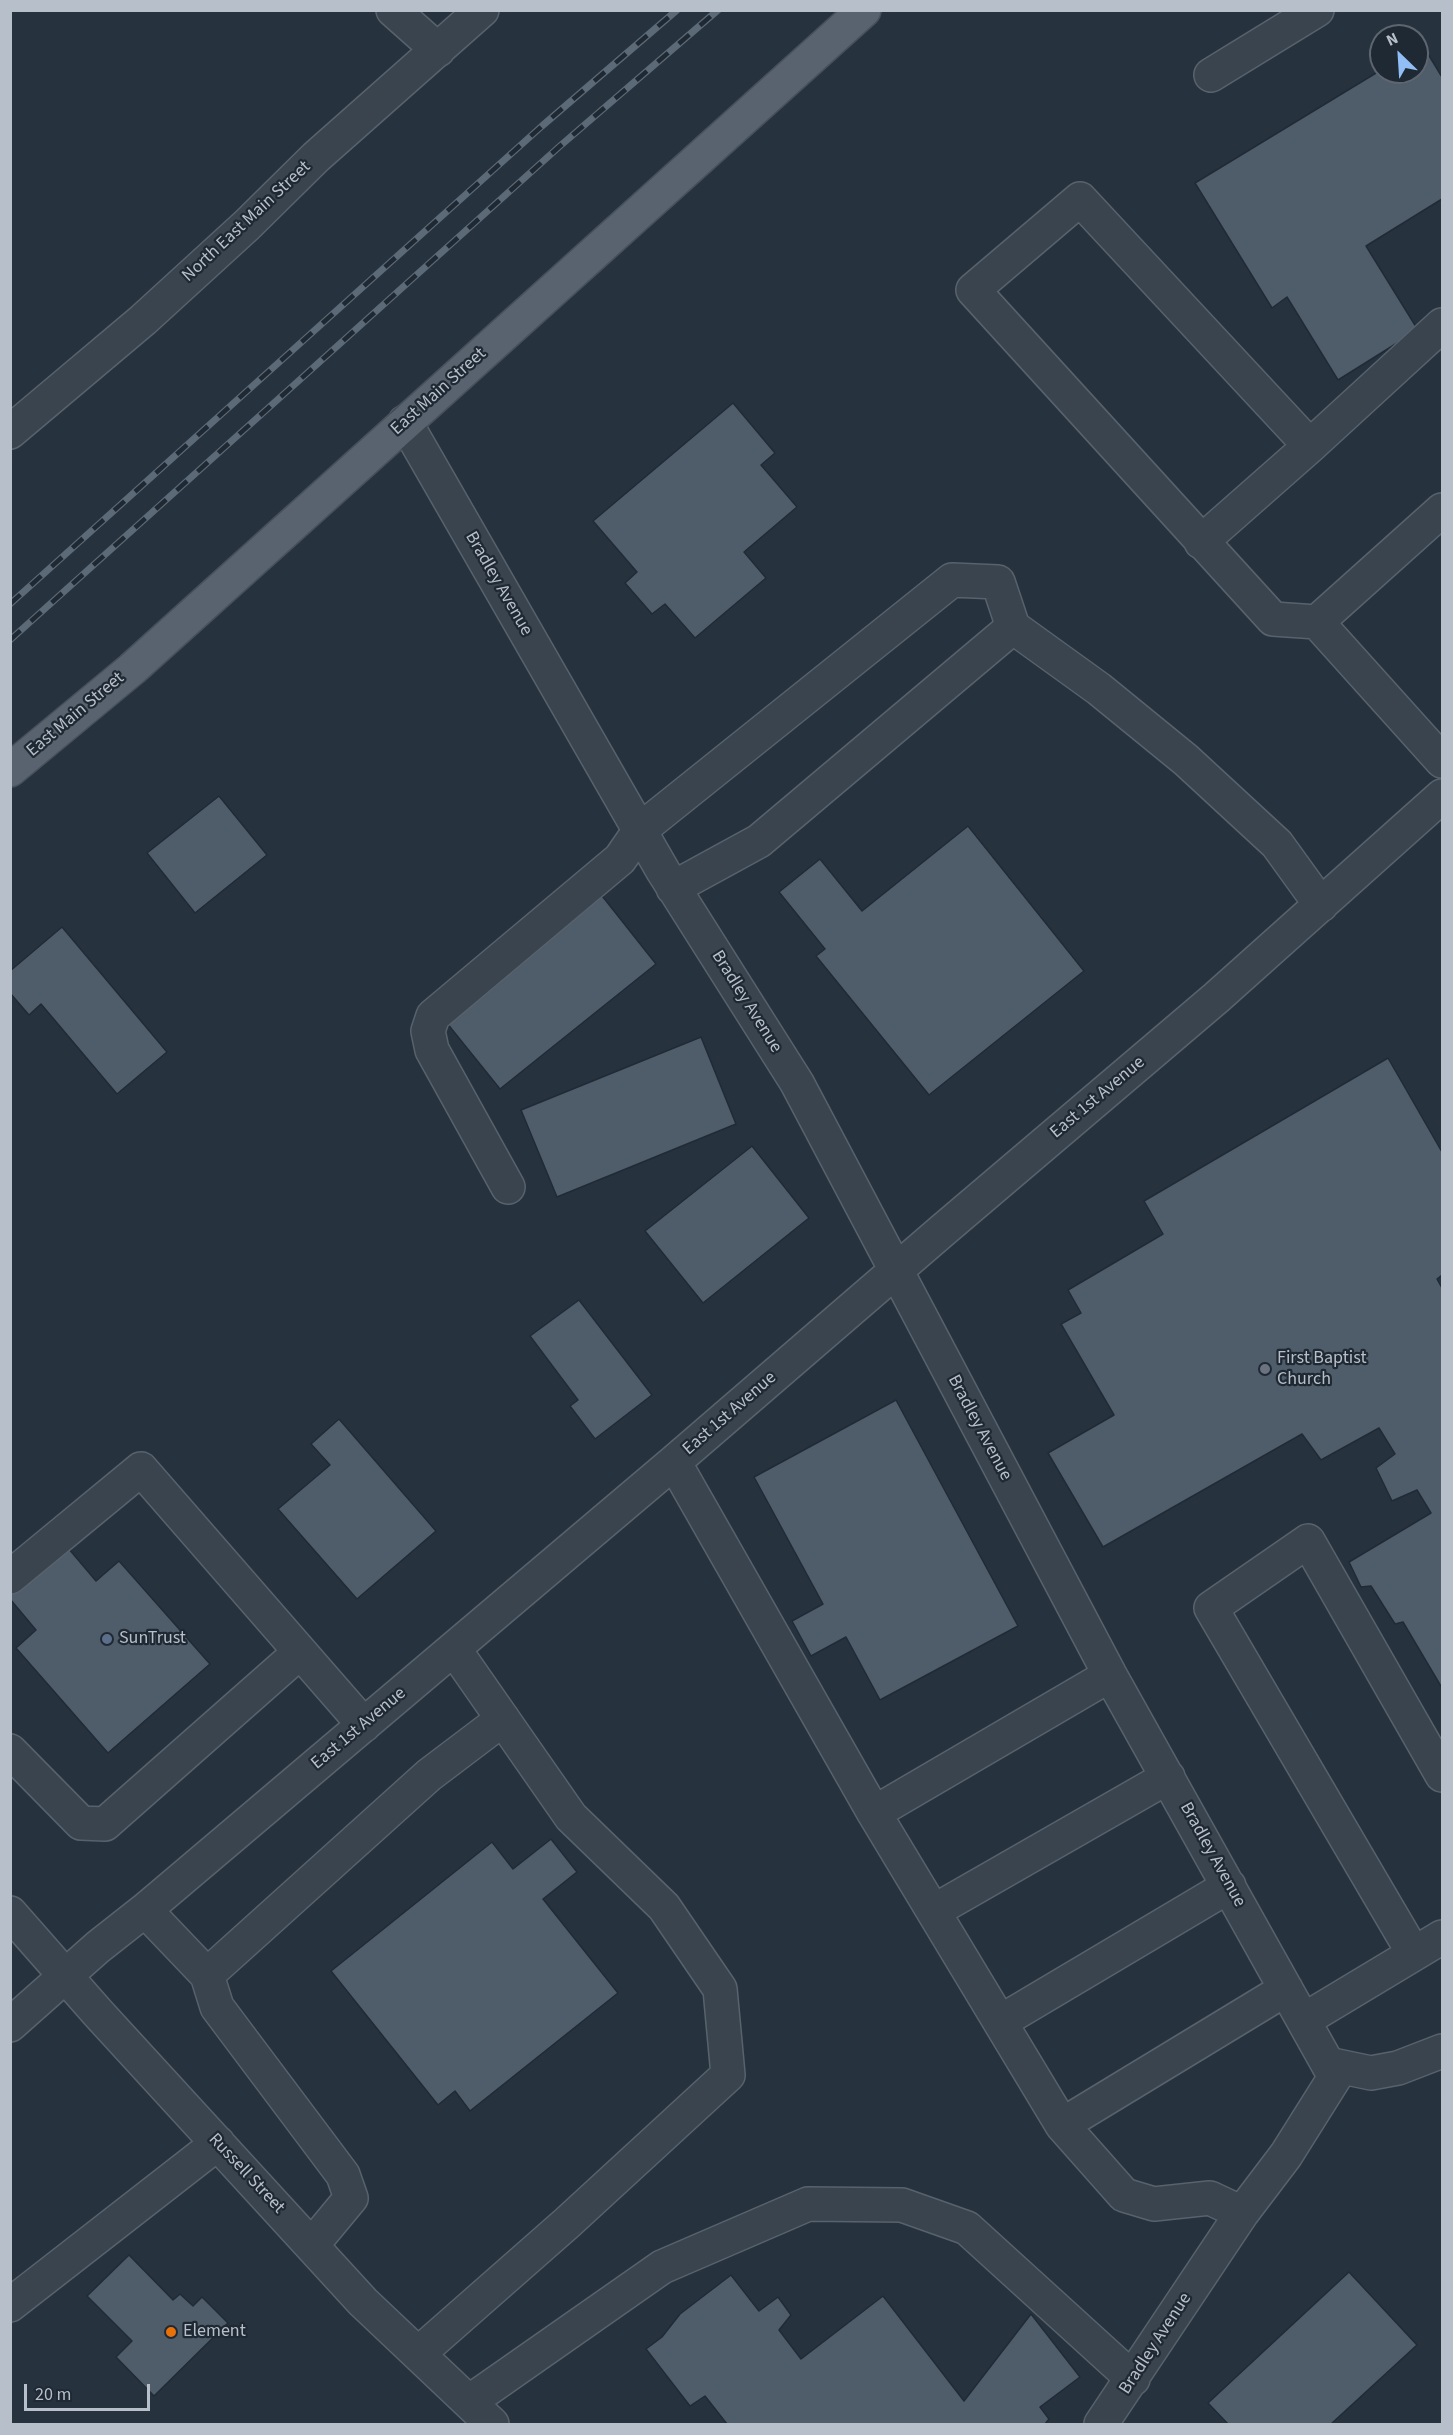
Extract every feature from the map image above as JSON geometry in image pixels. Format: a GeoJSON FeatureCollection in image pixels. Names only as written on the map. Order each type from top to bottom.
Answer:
{"type":"FeatureCollection","features":[{"type":"Feature","properties":{"kind":"main road","name":"East Main Street"},"geometry":{"type":"LineString","coordinates":[[10,770],[132,669],[864,10]]}},
{"type":"Feature","properties":{"kind":"street"},"geometry":{"type":"LineString","coordinates":[[393,10],[438,50]]}},
{"type":"Feature","properties":{"kind":"street","name":"North East Main Street"},"geometry":{"type":"LineString","coordinates":[[10,432],[143,320],[247,225],[316,157],[483,10]]}},
{"type":"Feature","properties":{"kind":"street"},"geometry":{"type":"LineString","coordinates":[[1211,75],[1317,10]]}},
{"type":"Feature","properties":{"kind":"street"},"geometry":{"type":"LineString","coordinates":[[1310,446],[1080,200],[974,290],[1273,619],[1317,622],[1443,761]]}},
{"type":"Feature","properties":{"kind":"street"},"geometry":{"type":"LineString","coordinates":[[1201,542],[1443,325]]}},
{"type":"Feature","properties":{"kind":"street","name":"Bradley Avenue"},"geometry":{"type":"LineString","coordinates":[[405,422],[673,888],[797,1083],[1110,1675],[1335,2077],[1286,2155],[1242,2213],[1101,2424]]}},
{"type":"Feature","properties":{"kind":"street"},"geometry":{"type":"LineString","coordinates":[[1317,622],[1443,510]]}},
{"type":"Feature","properties":{"kind":"street"},"geometry":{"type":"LineString","coordinates":[[508,1187],[432,1050],[428,1031],[433,1016],[620,860],[640,830],[952,580],[998,582],[1013,627],[1099,689],[1186,760],[1277,844],[1321,905]]}},
{"type":"Feature","properties":{"kind":"street"},"geometry":{"type":"LineString","coordinates":[[673,888],[759,841],[1013,627]]}},
{"type":"Feature","properties":{"kind":"street","name":"East 1st Avenue"},"geometry":{"type":"LineString","coordinates":[[10,2025],[98,1947],[454,1649],[1207,1006],[1443,796]]}},
{"type":"Feature","properties":{"kind":"street"},"geometry":{"type":"LineString","coordinates":[[674,1462],[874,1813],[1062,2125],[1124,2195],[1154,2204],[1210,2198],[1242,2213]]}},
{"type":"Feature","properties":{"kind":"street"},"geometry":{"type":"LineString","coordinates":[[10,1577],[141,1469],[364,1725]]}},
{"type":"Feature","properties":{"kind":"street"},"geometry":{"type":"LineString","coordinates":[[1414,1954],[1211,1608],[1308,1541],[1443,1775]]}},
{"type":"Feature","properties":{"kind":"street"},"geometry":{"type":"LineString","coordinates":[[418,2354],[567,2223],[728,2075],[720,1989],[664,1907],[571,1817],[454,1649]]}},
{"type":"Feature","properties":{"kind":"street"},"geometry":{"type":"LineString","coordinates":[[10,1750],[81,1823],[105,1824],[300,1652]]}},
{"type":"Feature","properties":{"kind":"street"},"geometry":{"type":"LineString","coordinates":[[874,1813],[1110,1675]]}},
{"type":"Feature","properties":{"kind":"street"},"geometry":{"type":"LineString","coordinates":[[207,1975],[429,1775],[503,1719]]}},
{"type":"Feature","properties":{"kind":"street"},"geometry":{"type":"LineString","coordinates":[[934,1911],[1168,1778]]}},
{"type":"Feature","properties":{"kind":"street"},"geometry":{"type":"LineString","coordinates":[[1000,2022],[1229,1886]]}},
{"type":"Feature","properties":{"kind":"street"},"geometry":{"type":"LineString","coordinates":[[145,1910],[207,1975],[217,2007],[343,2175],[351,2198],[312,2245]]}},
{"type":"Feature","properties":{"kind":"street","name":"Russell Street"},"geometry":{"type":"LineString","coordinates":[[10,1913],[363,2302],[492,2424]]}},
{"type":"Feature","properties":{"kind":"street"},"geometry":{"type":"LineString","coordinates":[[1304,2020],[1443,1937]]}},
{"type":"Feature","properties":{"kind":"street"},"geometry":{"type":"LineString","coordinates":[[1062,2125],[1286,1989]]}},
{"type":"Feature","properties":{"kind":"street"},"geometry":{"type":"LineString","coordinates":[[1328,2064],[1371,2073],[1398,2068],[1443,2051]]}},
{"type":"Feature","properties":{"kind":"street"},"geometry":{"type":"LineString","coordinates":[[10,2305],[218,2143]]}},
{"type":"Feature","properties":{"kind":"street"},"geometry":{"type":"LineString","coordinates":[[469,2402],[662,2267],[808,2204],[902,2205],[967,2228],[1132,2379]]}},
{"type":"Feature","properties":{"kind":"building"},"geometry":{"type":"Polygon","coordinates":[[[1429,56],[1442,77],[1442,199],[1366,246],[1418,330],[1338,380],[1287,297],[1272,308],[1195,183],[1369,77],[1369,84],[1429,84],[1429,56]]]}},
{"type":"Feature","properties":{"kind":"building"},"geometry":{"type":"Polygon","coordinates":[[[733,403],[775,453],[761,465],[797,507],[744,552],[766,578],[695,638],[665,604],[652,614],[625,583],[637,572],[593,521],[733,403]]]}},
{"type":"Feature","properties":{"kind":"building"},"geometry":{"type":"Polygon","coordinates":[[[219,796],[267,855],[195,913],[147,853],[219,796]]]}},
{"type":"Feature","properties":{"kind":"building"},"geometry":{"type":"Polygon","coordinates":[[[968,826],[1084,971],[929,1095],[816,956],[825,949],[779,892],[820,859],[862,911],[968,826]]]}},
{"type":"Feature","properties":{"kind":"building"},"geometry":{"type":"Polygon","coordinates":[[[599,892],[656,964],[500,1089],[442,1017],[599,892]]]}},
{"type":"Feature","properties":{"kind":"building"},"geometry":{"type":"Polygon","coordinates":[[[62,927],[167,1052],[117,1094],[41,1004],[29,1015],[10,993],[10,971],[62,927]]]}},
{"type":"Feature","properties":{"kind":"building"},"geometry":{"type":"Polygon","coordinates":[[[701,1037],[736,1124],[557,1197],[521,1110],[701,1037]]]}},
{"type":"Feature","properties":{"kind":"building","name":"First Baptist Church"},"geometry":{"type":"Polygon","coordinates":[[[1388,1058],[1442,1152],[1442,1275],[1437,1279],[1442,1288],[1442,1688],[1403,1622],[1395,1624],[1371,1586],[1361,1587],[1349,1562],[1431,1513],[1417,1490],[1392,1501],[1376,1468],[1395,1454],[1379,1428],[1321,1460],[1302,1434],[1103,1547],[1048,1453],[1114,1415],[1061,1324],[1081,1313],[1068,1290],[1163,1234],[1144,1201],[1388,1058]]]}},
{"type":"Feature","properties":{"kind":"building"},"geometry":{"type":"Polygon","coordinates":[[[752,1146],[809,1218],[703,1303],[645,1231],[752,1146]]]}},
{"type":"Feature","properties":{"kind":"building"},"geometry":{"type":"Polygon","coordinates":[[[579,1300],[652,1395],[595,1439],[570,1406],[578,1400],[530,1336],[579,1300]]]}},
{"type":"Feature","properties":{"kind":"building"},"geometry":{"type":"Polygon","coordinates":[[[896,1400],[1018,1626],[880,1700],[846,1637],[811,1656],[792,1621],[823,1604],[754,1477],[896,1400]]]}},
{"type":"Feature","properties":{"kind":"building"},"geometry":{"type":"Polygon","coordinates":[[[339,1419],[436,1531],[357,1599],[278,1509],[330,1465],[311,1444],[339,1419]]]}},
{"type":"Feature","properties":{"kind":"building","name":"SunTrust"},"geometry":{"type":"Polygon","coordinates":[[[63,1542],[96,1581],[119,1561],[210,1664],[108,1753],[16,1648],[36,1630],[10,1599],[10,1586],[63,1542]]]}},
{"type":"Feature","properties":{"kind":"building"},"geometry":{"type":"Polygon","coordinates":[[[551,1839],[577,1872],[543,1899],[618,1993],[470,2111],[455,2091],[438,2105],[331,1971],[492,1842],[513,1869],[551,1839]]]}},
{"type":"Feature","properties":{"kind":"building","name":"Element"},"geometry":{"type":"Polygon","coordinates":[[[129,2255],[173,2300],[180,2294],[193,2306],[202,2297],[228,2323],[154,2396],[116,2357],[132,2341],[87,2296],[129,2255]]]}},
{"type":"Feature","properties":{"kind":"building"},"geometry":{"type":"Polygon","coordinates":[[[1349,2272],[1417,2345],[1331,2424],[1228,2424],[1208,2403],[1349,2272]]]}},
{"type":"Feature","properties":{"kind":"building"},"geometry":{"type":"Polygon","coordinates":[[[731,2275],[759,2311],[778,2297],[791,2315],[779,2330],[801,2359],[883,2296],[964,2401],[1031,2314],[1080,2377],[1040,2407],[1049,2419],[1045,2424],[727,2424],[705,2396],[690,2406],[646,2349],[662,2337],[680,2314],[731,2275]]]}},
{"type":"Feature","properties":{"kind":"railway"},"geometry":{"type":"LineString","coordinates":[[10,604],[542,126],[677,10]]}},
{"type":"Feature","properties":{"kind":"railway"},"geometry":{"type":"LineString","coordinates":[[10,640],[560,146],[718,10]]}},
{"type":"Feature","properties":{"kind":"place","name":"First Baptist Church"},"geometry":{"type":"Point","coordinates":[1265,1369]}},
{"type":"Feature","properties":{"kind":"place","name":"SunTrust"},"geometry":{"type":"Point","coordinates":[107,1639]}},
{"type":"Feature","properties":{"kind":"place","name":"Element"},"geometry":{"type":"Point","coordinates":[171,2332]}}]}
